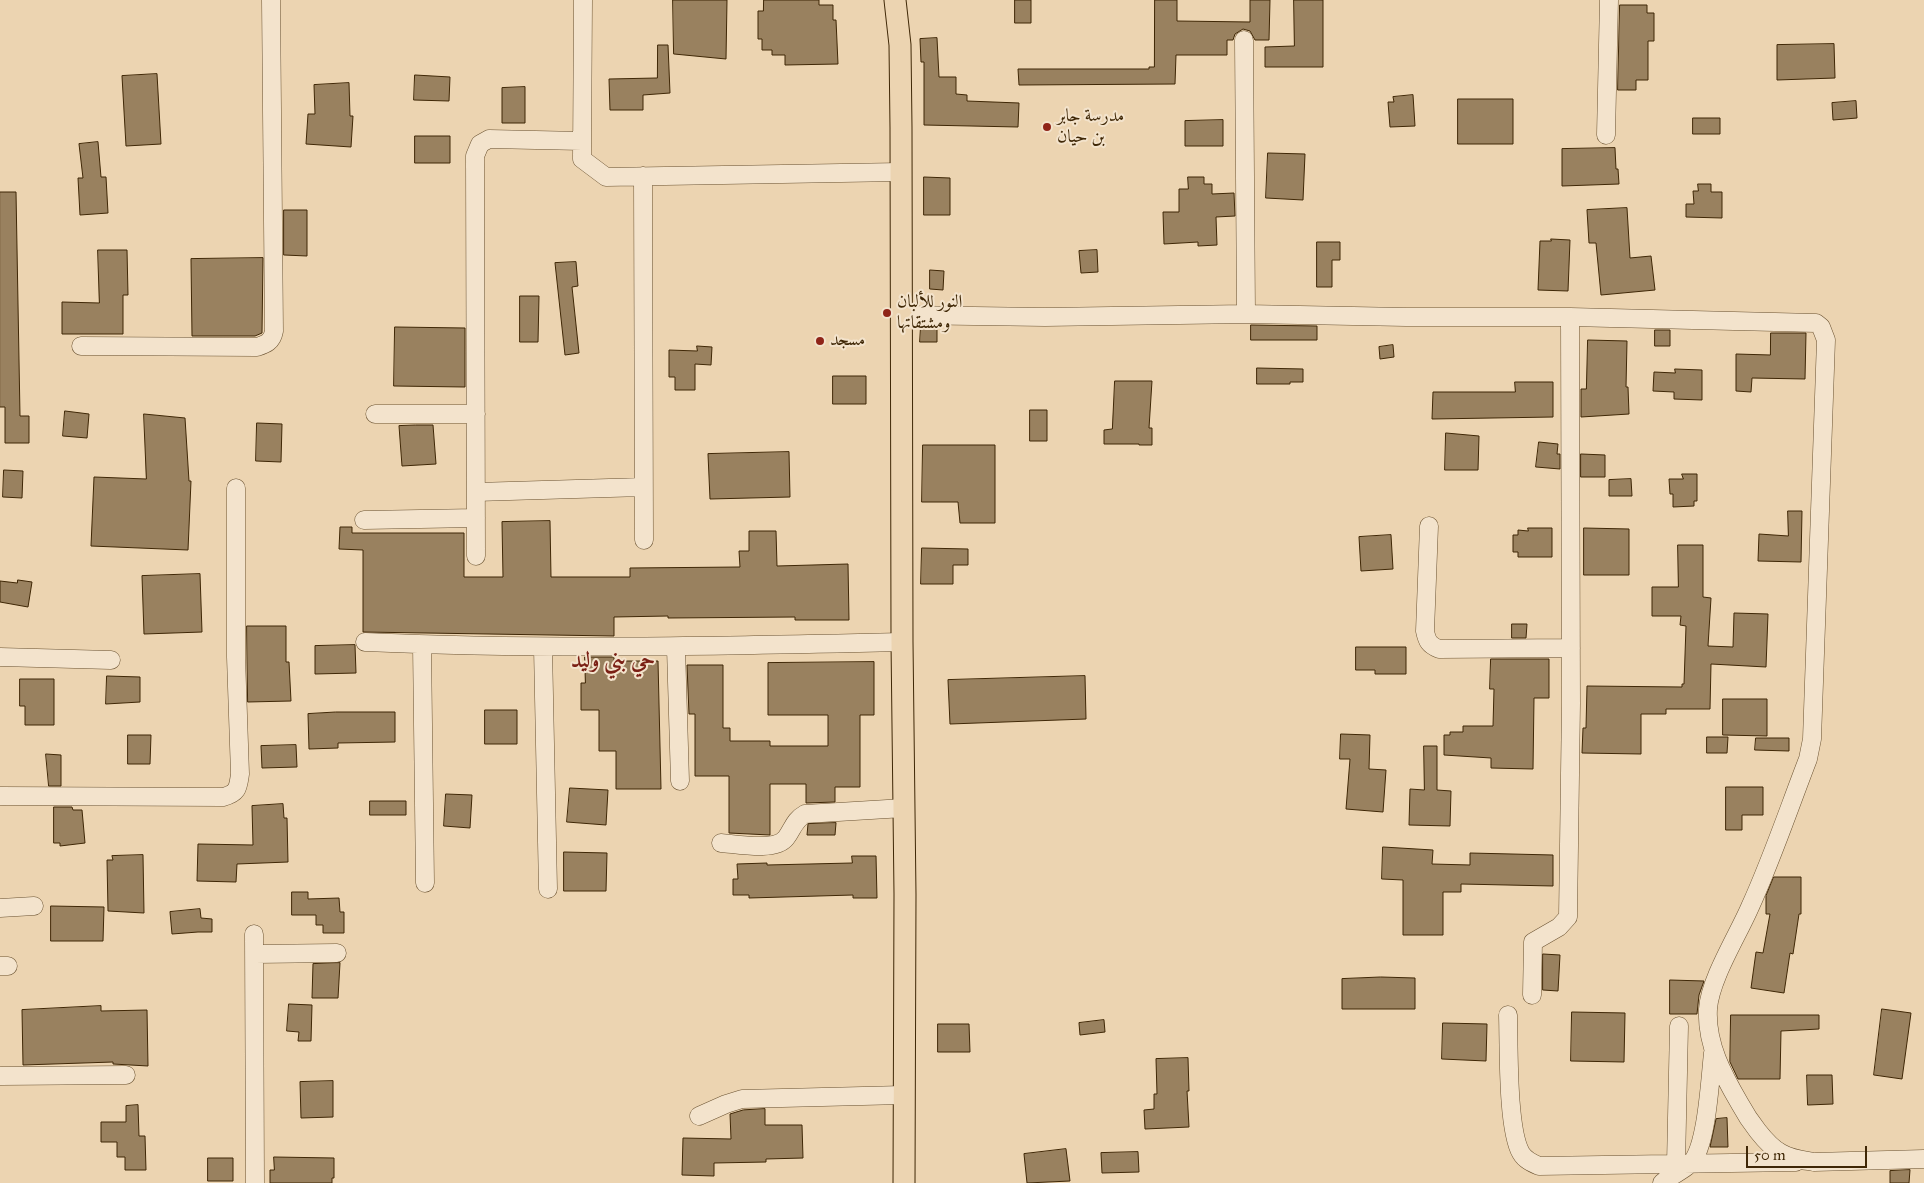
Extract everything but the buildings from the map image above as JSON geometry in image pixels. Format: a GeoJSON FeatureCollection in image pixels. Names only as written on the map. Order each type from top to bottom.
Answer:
{"type":"FeatureCollection","features":[{"type":"Feature","properties":{"kind":"main road"},"geometry":{"type":"LineString","coordinates":[[895,0],[900,46]]}},
{"type":"Feature","properties":{"kind":"main road"},"geometry":{"type":"LineString","coordinates":[[904,0],[900,46],[904,1183]]}},
{"type":"Feature","properties":{"kind":"street"},"geometry":{"type":"LineString","coordinates":[[81,346],[257,347],[268,343],[272,338],[274,331],[271,0]]}},
{"type":"Feature","properties":{"kind":"street"},"geometry":{"type":"LineString","coordinates":[[583,0],[582,159],[606,177],[900,172]]}},
{"type":"Feature","properties":{"kind":"street"},"geometry":{"type":"LineString","coordinates":[[1606,136],[1609,0]]}},
{"type":"Feature","properties":{"kind":"street"},"geometry":{"type":"LineString","coordinates":[[1244,40],[1246,314]]}},
{"type":"Feature","properties":{"kind":"street"},"geometry":{"type":"LineString","coordinates":[[476,556],[475,156],[480,144],[489,139],[582,141]]}},
{"type":"Feature","properties":{"kind":"street"},"geometry":{"type":"LineString","coordinates":[[643,176],[644,540]]}},
{"type":"Feature","properties":{"kind":"street"},"geometry":{"type":"LineString","coordinates":[[902,315],[1045,317],[1246,314],[1406,317],[1570,316],[1816,323],[1821,327],[1826,340],[1812,740],[1808,759],[1750,907],[1726,956],[1709,997],[1709,1030],[1713,1048],[1722,1074],[1746,1114],[1766,1140],[1780,1153],[1796,1159],[1814,1162]]}},
{"type":"Feature","properties":{"kind":"street"},"geometry":{"type":"LineString","coordinates":[[1532,995],[1533,942],[1559,927],[1568,917],[1571,648],[1570,316]]}},
{"type":"Feature","properties":{"kind":"street"},"geometry":{"type":"LineString","coordinates":[[374,414],[476,414]]}},
{"type":"Feature","properties":{"kind":"street"},"geometry":{"type":"LineString","coordinates":[[476,492],[643,487]]}},
{"type":"Feature","properties":{"kind":"street"},"geometry":{"type":"LineString","coordinates":[[0,796],[224,797],[233,794],[238,787],[240,774],[236,657],[236,488]]}},
{"type":"Feature","properties":{"kind":"street"},"geometry":{"type":"LineString","coordinates":[[364,520],[476,518]]}},
{"type":"Feature","properties":{"kind":"street"},"geometry":{"type":"LineString","coordinates":[[1429,526],[1425,631],[1426,640],[1430,646],[1439,649],[1571,648]]}},
{"type":"Feature","properties":{"kind":"street"},"geometry":{"type":"LineString","coordinates":[[365,642],[543,648],[676,648],[902,642]]}},
{"type":"Feature","properties":{"kind":"street"},"geometry":{"type":"LineString","coordinates":[[422,645],[425,883]]}},
{"type":"Feature","properties":{"kind":"street"},"geometry":{"type":"LineString","coordinates":[[543,648],[548,889]]}},
{"type":"Feature","properties":{"kind":"street"},"geometry":{"type":"LineString","coordinates":[[676,648],[680,781]]}},
{"type":"Feature","properties":{"kind":"street"},"geometry":{"type":"LineString","coordinates":[[0,658],[110,660]]}},
{"type":"Feature","properties":{"kind":"street"},"geometry":{"type":"LineString","coordinates":[[721,843],[775,845],[785,840],[798,817],[805,814],[904,808]]}},
{"type":"Feature","properties":{"kind":"street"},"geometry":{"type":"LineString","coordinates":[[0,908],[34,906]]}},
{"type":"Feature","properties":{"kind":"street"},"geometry":{"type":"LineString","coordinates":[[254,934],[256,1183]]}},
{"type":"Feature","properties":{"kind":"street"},"geometry":{"type":"LineString","coordinates":[[254,954],[337,953]]}},
{"type":"Feature","properties":{"kind":"street"},"geometry":{"type":"LineString","coordinates":[[1508,1015],[1512,1106],[1517,1144],[1522,1155],[1530,1162],[1540,1166],[1924,1159]]}},
{"type":"Feature","properties":{"kind":"street"},"geometry":{"type":"LineString","coordinates":[[1679,1026],[1683,1164]]}},
{"type":"Feature","properties":{"kind":"street"},"geometry":{"type":"LineString","coordinates":[[1662,1183],[1699,1151],[1703,1136],[1713,1048]]}},
{"type":"Feature","properties":{"kind":"street"},"geometry":{"type":"LineString","coordinates":[[0,1076],[126,1075]]}},
{"type":"Feature","properties":{"kind":"street"},"geometry":{"type":"LineString","coordinates":[[699,1116],[742,1099],[904,1095]]}},
{"type":"Feature","properties":{"kind":"place","name":"مدرسة جابر بن حيان"},"geometry":{"type":"Point","coordinates":[1047,127]}},
{"type":"Feature","properties":{"kind":"place","name":"النور للألبان ومشتقاتها"},"geometry":{"type":"Point","coordinates":[887,313]}},
{"type":"Feature","properties":{"kind":"place","name":"مسجد"},"geometry":{"type":"Point","coordinates":[820,341]}},
{"type":"Feature","properties":{"kind":"district","name":"حي بني وليد"},"geometry":{"type":"Point","coordinates":[613,662]}}]}
